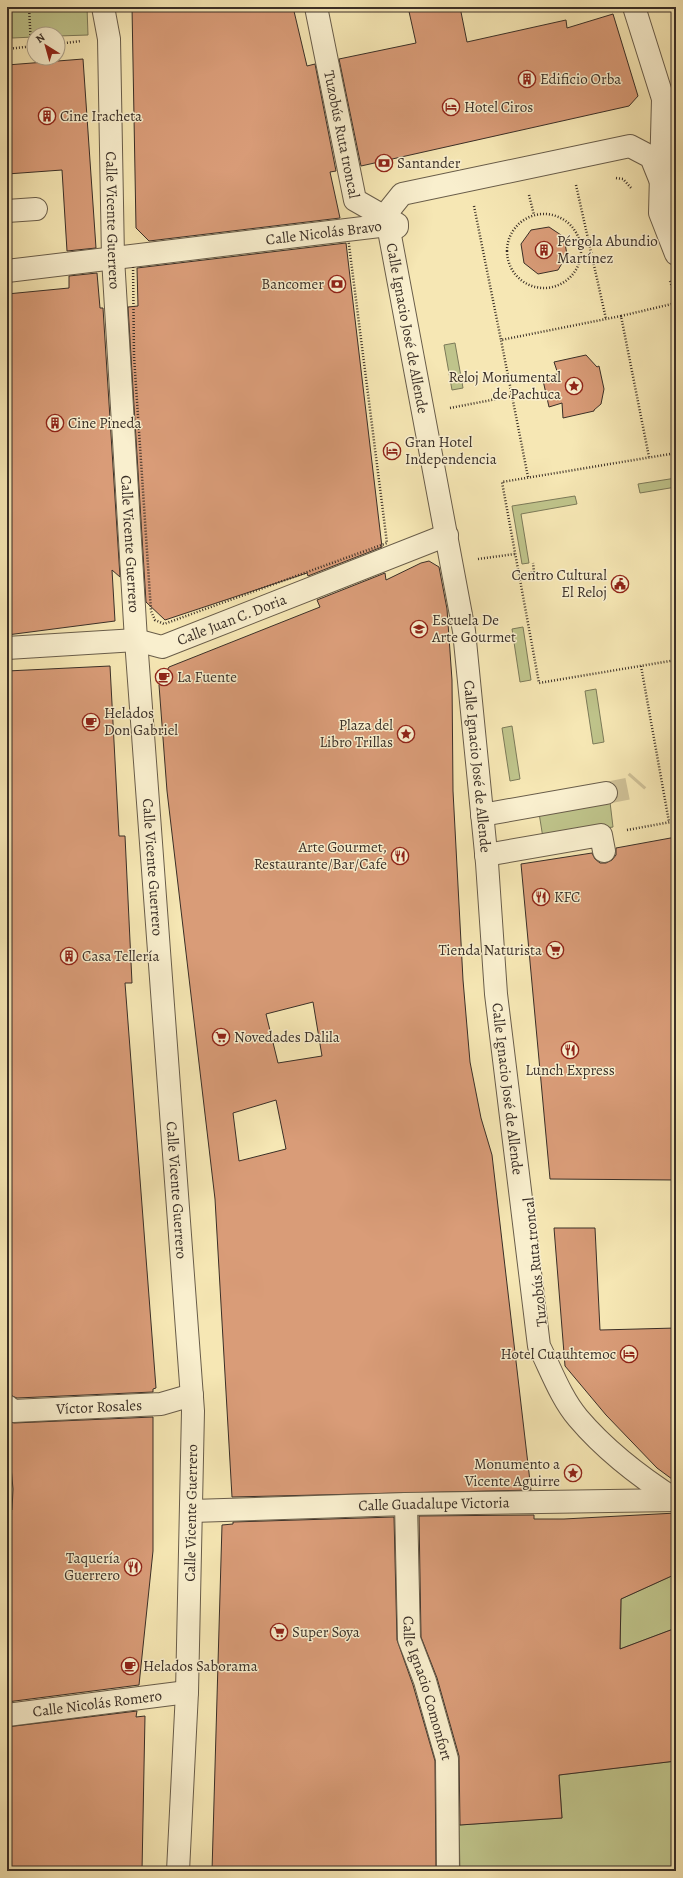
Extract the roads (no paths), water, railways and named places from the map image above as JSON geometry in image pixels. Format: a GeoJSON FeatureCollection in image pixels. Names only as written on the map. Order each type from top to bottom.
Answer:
{"type":"FeatureCollection","features":[{"type":"Feature","properties":{"kind":"street","name":"Calle Vicente Guerrero"},"geometry":{"type":"LineString","coordinates":[[103,7],[109,39],[114,258],[136,640],[190,1346],[193,1411],[187,1692],[178,1871]]}},
{"type":"Feature","properties":{"kind":"street","name":"Calle Ignacio José de Allende"},"geometry":{"type":"LineString","coordinates":[[311,7],[351,204],[388,222],[464,631],[492,854],[496,994],[539,1346],[558,1387],[577,1418],[627,1467],[676,1498]]}},
{"type":"Feature","properties":{"kind":"street","name":"Tuzobús Ruta troncal"},"geometry":{"type":"LineString","coordinates":[[316,7],[355,200],[388,222],[397,224],[472,632],[488,815]]}},
{"type":"Feature","properties":{"kind":"street"},"geometry":{"type":"LineString","coordinates":[[634,7],[663,99],[660,212],[676,254]]}},
{"type":"Feature","properties":{"kind":"street"},"geometry":{"type":"LineString","coordinates":[[644,7],[676,105],[674,215]]}},
{"type":"Feature","properties":{"kind":"street","name":"Calle Nicolás Bravo"},"geometry":{"type":"LineString","coordinates":[[7,271],[388,222],[390,208],[402,194],[630,146],[652,157],[674,215]]}},
{"type":"Feature","properties":{"kind":"street"},"geometry":{"type":"LineString","coordinates":[[7,211],[36,209]]}},
{"type":"Feature","properties":{"kind":"street","name":"Calle Juan C. Doria"},"geometry":{"type":"LineString","coordinates":[[7,648],[136,640],[162,647],[447,535]]}},
{"type":"Feature","properties":{"kind":"street"},"geometry":{"type":"LineString","coordinates":[[488,815],[606,793]]}},
{"type":"Feature","properties":{"kind":"street"},"geometry":{"type":"LineString","coordinates":[[492,854],[603,843]]}},
{"type":"Feature","properties":{"kind":"street","name":"Víctor Rosales"},"geometry":{"type":"LineString","coordinates":[[7,1406],[13,1411],[161,1404],[192,1394]]}},
{"type":"Feature","properties":{"kind":"street","name":"Calle Guadalupe Victoria"},"geometry":{"type":"LineString","coordinates":[[192,1511],[406,1504],[676,1498]]}},
{"type":"Feature","properties":{"kind":"street","name":"Calle Ignacio Comonfort"},"geometry":{"type":"LineString","coordinates":[[406,1504],[409,1639],[425,1681],[447,1759],[448,1871]]}},
{"type":"Feature","properties":{"kind":"street","name":"Calle Nicolás Romero"},"geometry":{"type":"LineString","coordinates":[[7,1715],[187,1692]]}},
{"type":"Feature","properties":{"kind":"tunnel"},"geometry":{"type":"LineString","coordinates":[[606,793],[631,788],[638,780]]}},
{"type":"Feature","properties":{"kind":"place","name":"Edificio Orba"},"geometry":{"type":"Point","coordinates":[527,79]}},
{"type":"Feature","properties":{"kind":"place","name":"Hotel Ciros"},"geometry":{"type":"Point","coordinates":[451,107]}},
{"type":"Feature","properties":{"kind":"place","name":"Cine Iracheta"},"geometry":{"type":"Point","coordinates":[47,116]}},
{"type":"Feature","properties":{"kind":"place","name":"Santander"},"geometry":{"type":"Point","coordinates":[384,163]}},
{"type":"Feature","properties":{"kind":"place","name":"Pérgola Abundio Martínez"},"geometry":{"type":"Point","coordinates":[544,250]}},
{"type":"Feature","properties":{"kind":"place","name":"Bancomer"},"geometry":{"type":"Point","coordinates":[337,284]}},
{"type":"Feature","properties":{"kind":"place","name":"Reloj Monumental de Pachuca"},"geometry":{"type":"Point","coordinates":[574,386]}},
{"type":"Feature","properties":{"kind":"place","name":"Cine Pineda"},"geometry":{"type":"Point","coordinates":[55,423]}},
{"type":"Feature","properties":{"kind":"place","name":"Gran Hotel Independencia"},"geometry":{"type":"Point","coordinates":[392,451]}},
{"type":"Feature","properties":{"kind":"place","name":"Centro Cultural El Reloj"},"geometry":{"type":"Point","coordinates":[620,584]}},
{"type":"Feature","properties":{"kind":"place","name":"Escuela De Arte Gourmet"},"geometry":{"type":"Point","coordinates":[419,629]}},
{"type":"Feature","properties":{"kind":"place","name":"La Fuente"},"geometry":{"type":"Point","coordinates":[164,677]}},
{"type":"Feature","properties":{"kind":"place","name":"Helados Don Gabriel"},"geometry":{"type":"Point","coordinates":[91,722]}},
{"type":"Feature","properties":{"kind":"place","name":"Plaza del Libro Trillas"},"geometry":{"type":"Point","coordinates":[406,734]}},
{"type":"Feature","properties":{"kind":"place","name":"Arte Gourmet, Restaurante/Bar/Cafe"},"geometry":{"type":"Point","coordinates":[400,856]}},
{"type":"Feature","properties":{"kind":"place","name":"KFC"},"geometry":{"type":"Point","coordinates":[541,897]}},
{"type":"Feature","properties":{"kind":"place","name":"Tienda Naturista"},"geometry":{"type":"Point","coordinates":[555,950]}},
{"type":"Feature","properties":{"kind":"place","name":"Casa Tellería"},"geometry":{"type":"Point","coordinates":[69,956]}},
{"type":"Feature","properties":{"kind":"place","name":"Novedades Dalila"},"geometry":{"type":"Point","coordinates":[221,1037]}},
{"type":"Feature","properties":{"kind":"place","name":"Lunch Express"},"geometry":{"type":"Point","coordinates":[570,1050]}},
{"type":"Feature","properties":{"kind":"place","name":"Hotel Cuauhtemoc"},"geometry":{"type":"Point","coordinates":[629,1354]}},
{"type":"Feature","properties":{"kind":"place","name":"Monumento a Vicente Aguirre"},"geometry":{"type":"Point","coordinates":[573,1473]}},
{"type":"Feature","properties":{"kind":"place","name":"Taquería Guerrero"},"geometry":{"type":"Point","coordinates":[133,1567]}},
{"type":"Feature","properties":{"kind":"place","name":"Super Soya"},"geometry":{"type":"Point","coordinates":[279,1632]}},
{"type":"Feature","properties":{"kind":"place","name":"Helados Saborama"},"geometry":{"type":"Point","coordinates":[130,1666]}}]}
